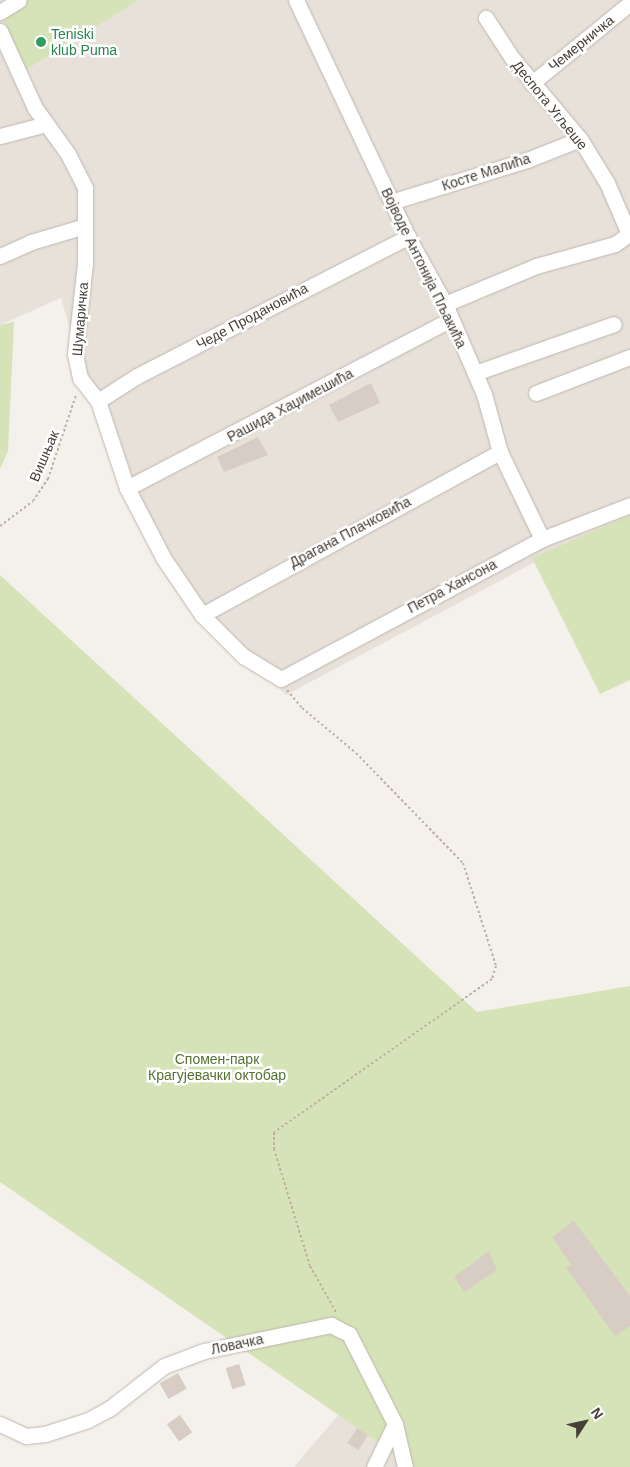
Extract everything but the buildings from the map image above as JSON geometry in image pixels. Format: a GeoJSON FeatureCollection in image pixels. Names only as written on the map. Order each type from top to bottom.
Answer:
{"type":"FeatureCollection","features":[{"type":"Feature","properties":{"kind":"street"},"geometry":{"type":"LineString","coordinates":[[0,12],[19,0]]}},
{"type":"Feature","properties":{"kind":"street","name":"Војводе Антонија Пљакића"},"geometry":{"type":"LineString","coordinates":[[296,0],[408,237],[451,319],[475,373],[500,452],[542,539]]}},
{"type":"Feature","properties":{"kind":"street","name":"Чемерничка"},"geometry":{"type":"LineString","coordinates":[[532,83],[630,3]]}},
{"type":"Feature","properties":{"kind":"street","name":"Деспота Угљеше"},"geometry":{"type":"LineString","coordinates":[[444,304],[536,266],[615,244],[629,234],[608,183],[580,139],[532,83],[486,18]]}},
{"type":"Feature","properties":{"kind":"street","name":"Шумаричка"},"geometry":{"type":"LineString","coordinates":[[0,31],[46,124],[85,188],[85,226],[75,354],[80,378],[98,401],[127,488],[164,559],[202,615],[243,656],[280,679]]}},
{"type":"Feature","properties":{"kind":"street"},"geometry":{"type":"LineString","coordinates":[[0,136],[46,124]]}},
{"type":"Feature","properties":{"kind":"street","name":"Косте Малића"},"geometry":{"type":"LineString","coordinates":[[391,202],[527,160],[580,139]]}},
{"type":"Feature","properties":{"kind":"street"},"geometry":{"type":"LineString","coordinates":[[0,256],[30,242],[85,226]]}},
{"type":"Feature","properties":{"kind":"street","name":"Чеде Продановића"},"geometry":{"type":"LineString","coordinates":[[98,401],[146,372],[408,237]]}},
{"type":"Feature","properties":{"kind":"street","name":"Рашида Хаџимешића"},"geometry":{"type":"LineString","coordinates":[[127,488],[451,319]]}},
{"type":"Feature","properties":{"kind":"street"},"geometry":{"type":"LineString","coordinates":[[475,373],[614,324]]}},
{"type":"Feature","properties":{"kind":"street"},"geometry":{"type":"LineString","coordinates":[[536,393],[630,357]]}},
{"type":"Feature","properties":{"kind":"street","name":"Драгана Плачковића"},"geometry":{"type":"LineString","coordinates":[[202,615],[500,452]]}},
{"type":"Feature","properties":{"kind":"street","name":"Петра Хансона"},"geometry":{"type":"LineString","coordinates":[[280,679],[542,539],[630,504]]}},
{"type":"Feature","properties":{"kind":"street","name":"Ловачка"},"geometry":{"type":"LineString","coordinates":[[0,1424],[26,1436],[45,1434],[88,1420],[164,1366],[204,1350],[331,1325],[341,1328]]}},
{"type":"Feature","properties":{"kind":"street"},"geometry":{"type":"LineString","coordinates":[[341,1328],[349,1334],[395,1424],[405,1467]]}},
{"type":"Feature","properties":{"kind":"street"},"geometry":{"type":"LineString","coordinates":[[374,1467],[395,1424]]}},
{"type":"Feature","properties":{"kind":"path","name":"Вишњак"},"geometry":{"type":"LineString","coordinates":[[0,526],[33,501],[48,479],[80,378]]}},
{"type":"Feature","properties":{"kind":"path"},"geometry":{"type":"LineString","coordinates":[[280,679],[302,708],[356,753],[463,863],[496,966],[492,979],[274,1132],[274,1149],[310,1266],[340,1318],[341,1328]]}},
{"type":"Feature","properties":{"kind":"shaded area"},"geometry":{"type":"Polygon","coordinates":[[[0,0],[630,0],[630,519],[556,551],[286,695],[175,589],[83,375],[61,298],[0,325],[0,0]]]}},
{"type":"Feature","properties":{"kind":"shaded area"},"geometry":{"type":"Polygon","coordinates":[[[373,1374],[414,1467],[294,1467],[373,1374]]]}},
{"type":"Feature","properties":{"kind":"green space","name":"Teniski klub Puma"},"geometry":{"type":"Polygon","coordinates":[[[22,0],[139,0],[24,71],[1,13],[22,0]]]}},
{"type":"Feature","properties":{"kind":"green space"},"geometry":{"type":"Polygon","coordinates":[[[14,322],[8,451],[0,469],[0,325],[14,322]]]}},
{"type":"Feature","properties":{"kind":"green space"},"geometry":{"type":"Polygon","coordinates":[[[630,515],[630,680],[600,694],[532,558],[630,515]]]}},
{"type":"Feature","properties":{"kind":"green space","name":"Спомен-парк Крагујевачки октобар"},"geometry":{"type":"Polygon","coordinates":[[[0,575],[477,1012],[630,986],[630,1467],[414,1467],[0,1182],[0,575]]]}},
{"type":"Feature","properties":{"kind":"place","name":"Teniski klub Puma"},"geometry":{"type":"Point","coordinates":[41,42]}}]}
